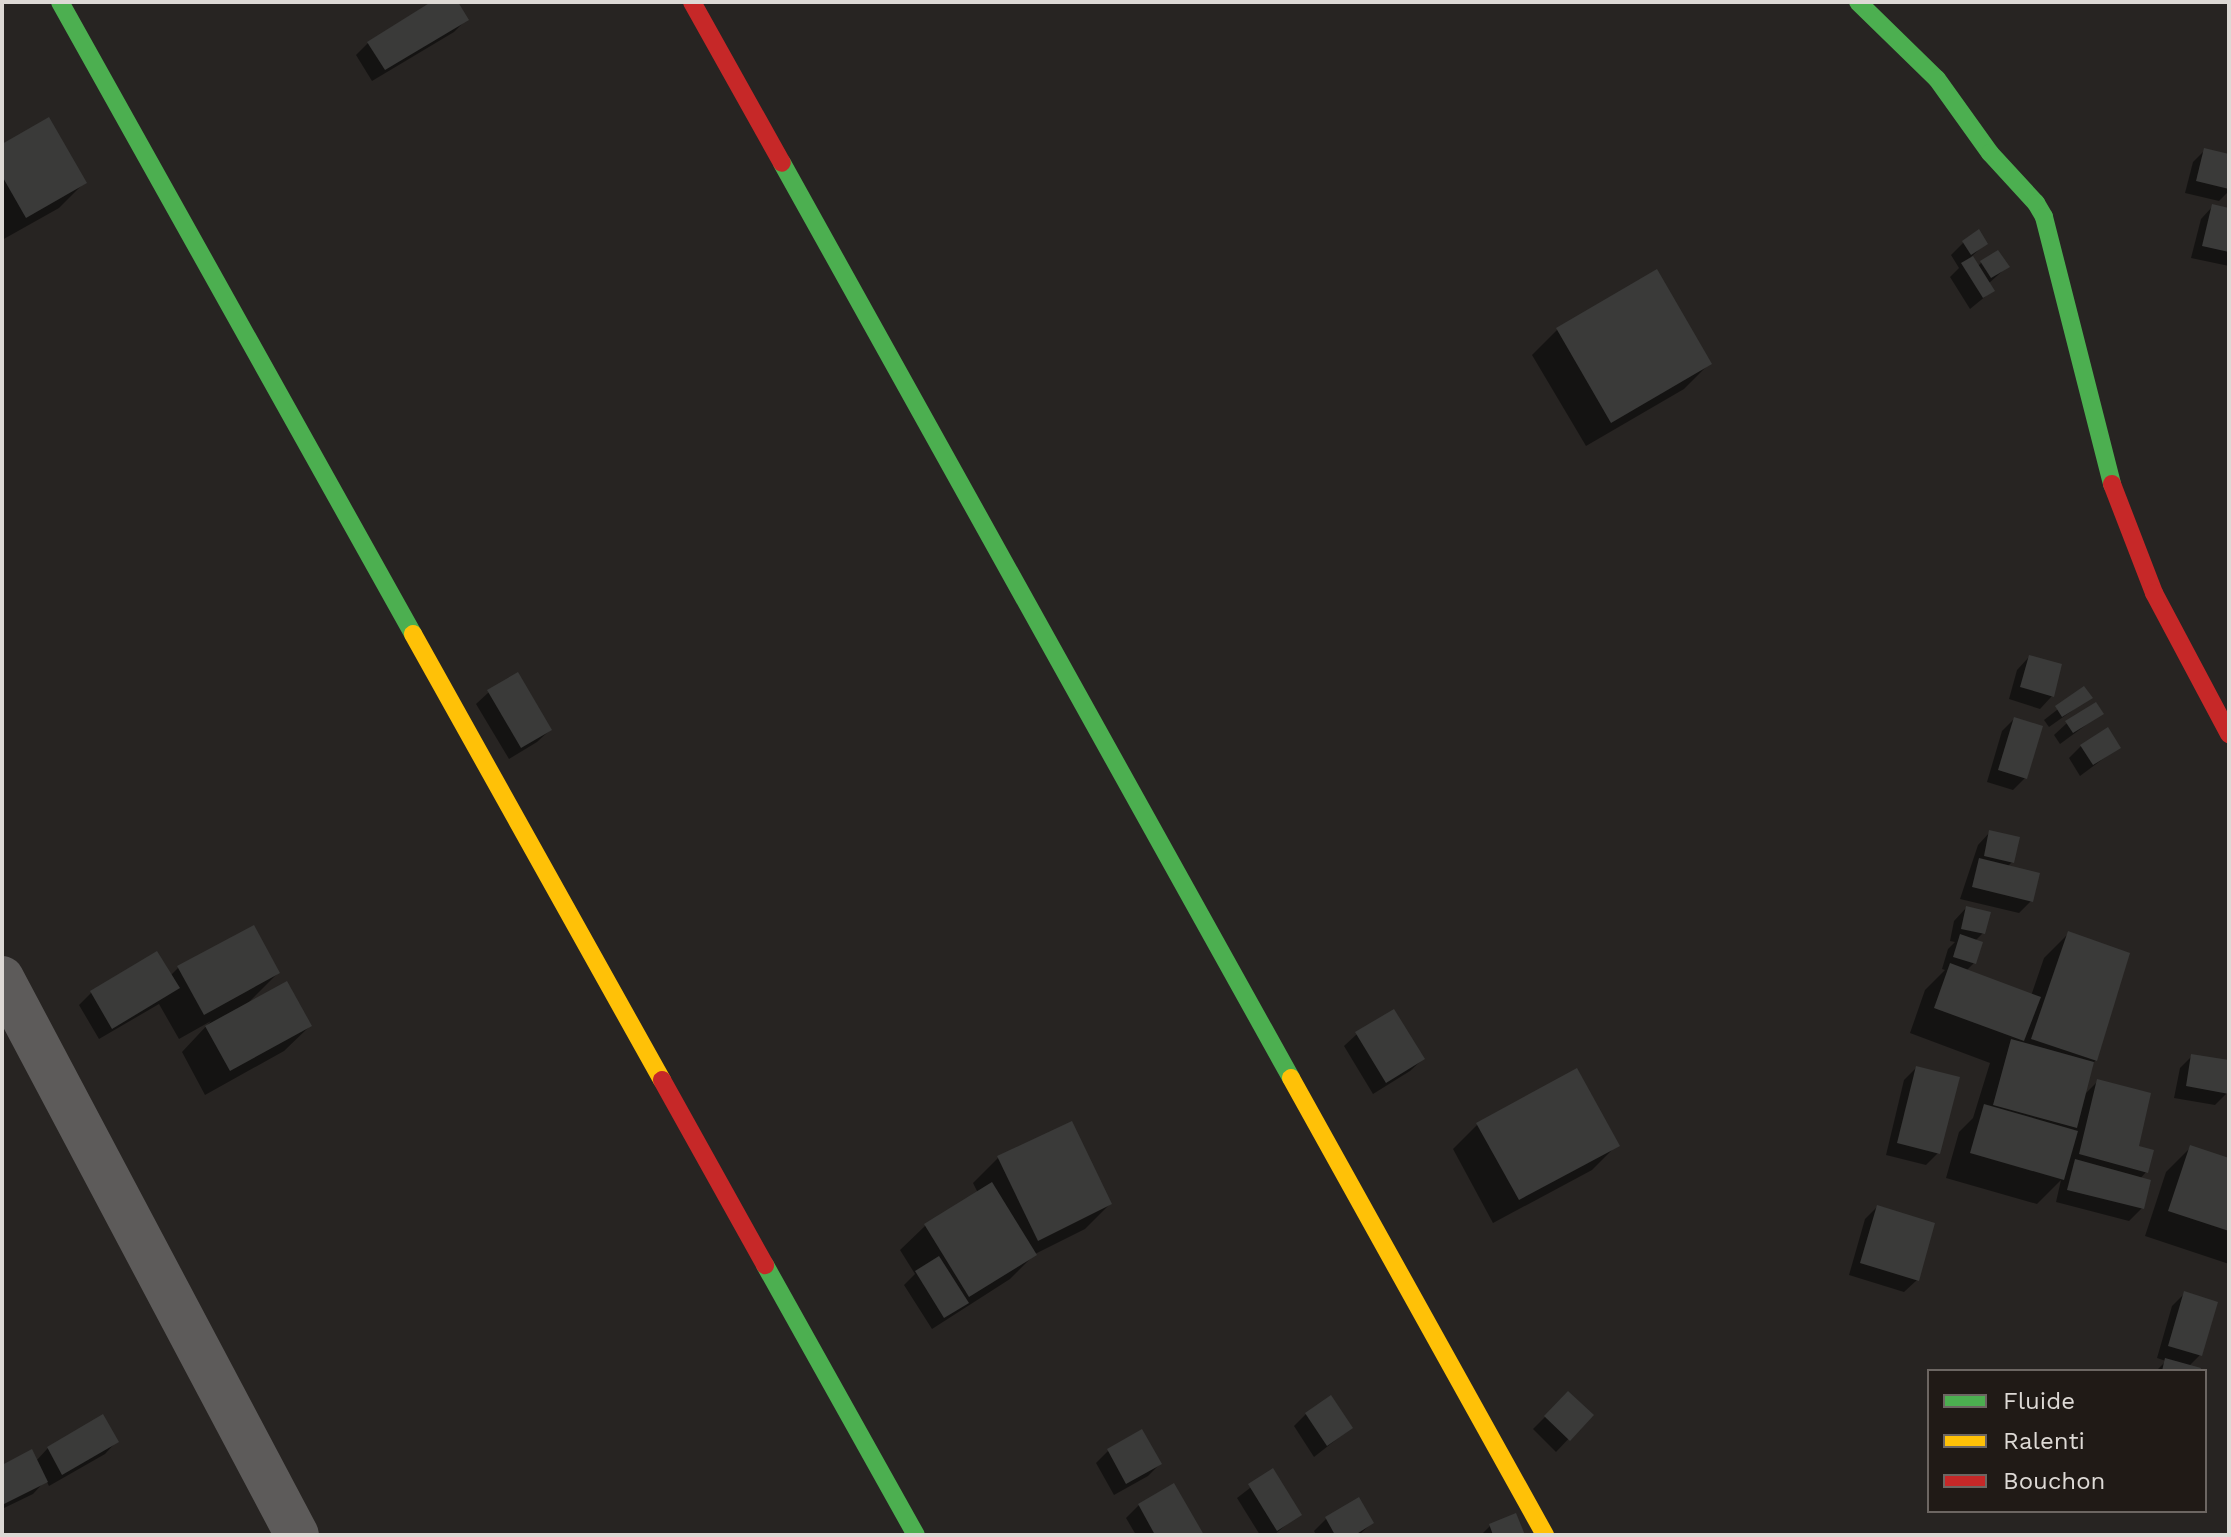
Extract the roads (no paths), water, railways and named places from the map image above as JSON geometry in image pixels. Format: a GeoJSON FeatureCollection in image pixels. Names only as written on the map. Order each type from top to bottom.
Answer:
{"type":"FeatureCollection","features":[{"type":"Feature","properties":{"kind":"street"},"geometry":{"type":"LineString","coordinates":[[60,2],[916,1535]]}},
{"type":"Feature","properties":{"kind":"street"},"geometry":{"type":"LineString","coordinates":[[692,2],[1545,1535]]}},
{"type":"Feature","properties":{"kind":"street"},"geometry":{"type":"LineString","coordinates":[[1858,2],[1937,79],[1990,153],[2036,203],[2044,217],[2104,463],[2154,593],[2229,734]]}},
{"type":"Feature","properties":{"kind":"street"},"geometry":{"type":"LineString","coordinates":[[2,978],[297,1535]]}}]}
